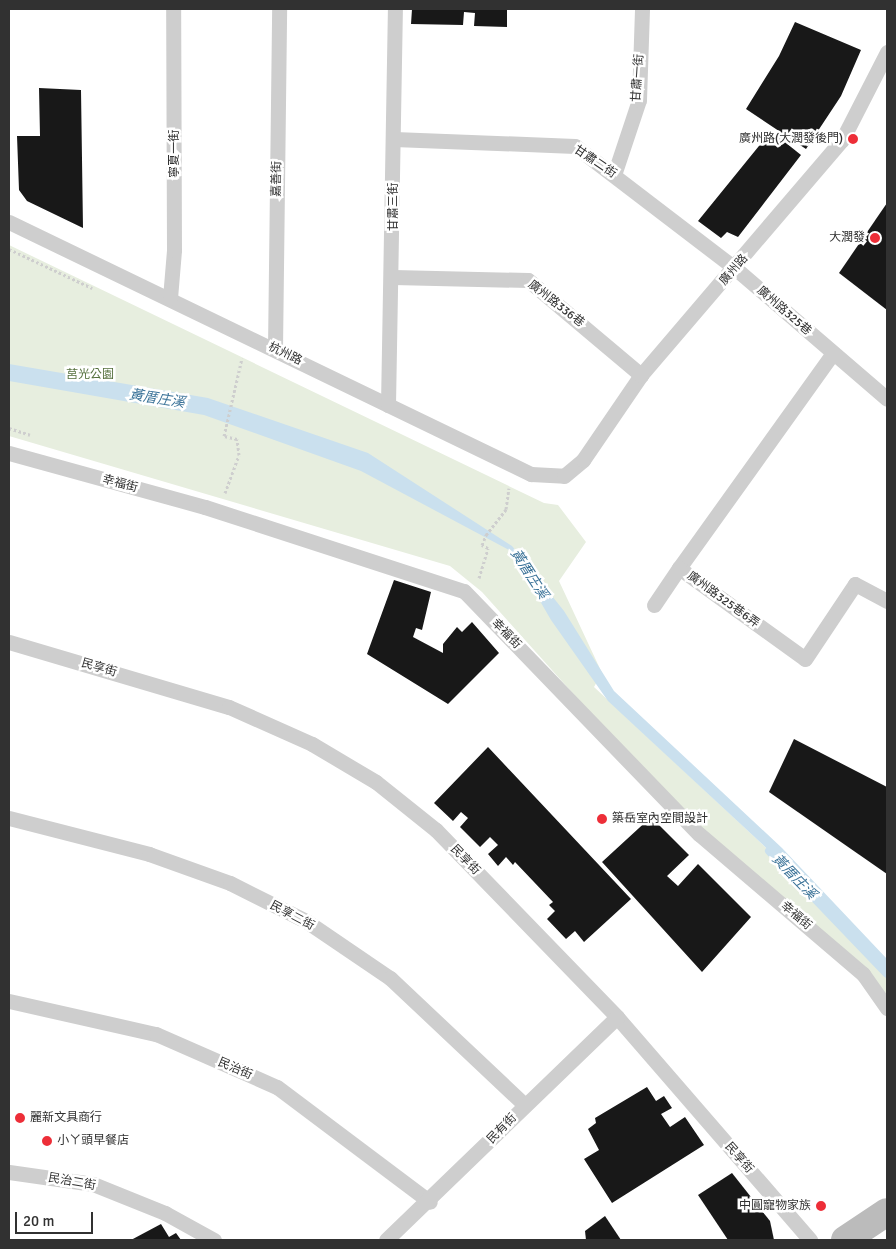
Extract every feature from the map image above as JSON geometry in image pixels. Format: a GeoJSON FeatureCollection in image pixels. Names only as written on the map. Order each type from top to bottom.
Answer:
{"type":"FeatureCollection","features":[{"type":"Feature","properties":{"kind":"main road"},"geometry":{"type":"LineString","coordinates":[[845,1240],[887,1212]]}},
{"type":"Feature","properties":{"kind":"lane","name":"寧夏一街"},"geometry":{"type":"LineString","coordinates":[[170,298],[174,240],[173,9]]}},
{"type":"Feature","properties":{"kind":"lane","name":"嘉善街"},"geometry":{"type":"LineString","coordinates":[[275,349],[279,9]]}},
{"type":"Feature","properties":{"kind":"lane","name":"甘肅三街"},"geometry":{"type":"LineString","coordinates":[[388,405],[393,277],[395,9]]}},
{"type":"Feature","properties":{"kind":"lane","name":"甘肅一街"},"geometry":{"type":"LineString","coordinates":[[614,175],[639,100],[642,9]]}},
{"type":"Feature","properties":{"kind":"lane","name":"廣州路"},"geometry":{"type":"LineString","coordinates":[[564,476],[584,460],[641,375],[736,269],[842,140],[887,52]]}},
{"type":"Feature","properties":{"kind":"lane","name":"甘肅二街"},"geometry":{"type":"LineString","coordinates":[[394,139],[575,146],[736,269]]}},
{"type":"Feature","properties":{"kind":"lane","name":"杭州路"},"geometry":{"type":"LineString","coordinates":[[9,222],[170,298],[531,474],[564,476]]}},
{"type":"Feature","properties":{"kind":"lane","name":"廣州路325巷"},"geometry":{"type":"LineString","coordinates":[[736,269],[887,399]]}},
{"type":"Feature","properties":{"kind":"lane","name":"廣州路336巷"},"geometry":{"type":"LineString","coordinates":[[393,277],[528,280],[641,375]]}},
{"type":"Feature","properties":{"kind":"lane","name":"廣州路325巷6弄"},"geometry":{"type":"LineString","coordinates":[[833,353],[680,568],[805,659],[856,584],[887,601]]}},
{"type":"Feature","properties":{"kind":"lane","name":"幸福街"},"geometry":{"type":"LineString","coordinates":[[9,453],[205,507],[464,591],[700,834],[863,974],[887,1008]]}},
{"type":"Feature","properties":{"kind":"lane"},"geometry":{"type":"LineString","coordinates":[[654,605],[680,568]]}},
{"type":"Feature","properties":{"kind":"lane","name":"民享街"},"geometry":{"type":"LineString","coordinates":[[9,642],[229,707],[312,744],[376,782],[436,830],[617,1016],[810,1240]]}},
{"type":"Feature","properties":{"kind":"lane","name":"民享二街"},"geometry":{"type":"LineString","coordinates":[[9,818],[149,854],[230,884],[306,921],[390,978],[525,1105]]}},
{"type":"Feature","properties":{"kind":"lane","name":"民治街"},"geometry":{"type":"LineString","coordinates":[[9,1001],[156,1034],[277,1087],[430,1202]]}},
{"type":"Feature","properties":{"kind":"lane","name":"民有街"},"geometry":{"type":"LineString","coordinates":[[386,1240],[430,1202],[525,1105],[617,1016]]}},
{"type":"Feature","properties":{"kind":"lane","name":"民治二街"},"geometry":{"type":"LineString","coordinates":[[9,1172],[93,1184],[165,1213],[214,1240]]}},
{"type":"Feature","properties":{"kind":"path"},"geometry":{"type":"LineString","coordinates":[[221,503],[240,455],[237,439],[224,436],[242,358],[251,362]]}},
{"type":"Feature","properties":{"kind":"path"},"geometry":{"type":"LineString","coordinates":[[9,428],[36,437]]}},
{"type":"Feature","properties":{"kind":"path"},"geometry":{"type":"LineString","coordinates":[[486,535],[506,509],[510,488],[501,484]]}},
{"type":"Feature","properties":{"kind":"green space","name":"莒光公園"},"geometry":{"type":"Polygon","coordinates":[[[9,245],[544,503],[558,505],[586,542],[559,581],[602,673],[594,687],[776,857],[887,974],[887,1004],[699,834],[482,592],[450,566],[9,436],[9,245]]]}},
{"type":"Feature","properties":{"kind":"water"},"geometry":{"type":"Polygon","coordinates":[[[9,364],[208,398],[368,453],[512,546],[564,611],[614,691],[782,848],[887,959],[887,974],[776,857],[608,701],[551,620],[511,551],[361,471],[204,415],[9,381],[9,364]]]}},
{"type":"Feature","properties":{"kind":"building"},"geometry":{"type":"Polygon","coordinates":[[[412,9],[507,9],[507,27],[474,26],[475,13],[464,12],[463,25],[411,24],[412,9]]]}},
{"type":"Feature","properties":{"kind":"building"},"geometry":{"type":"Polygon","coordinates":[[[795,22],[861,50],[841,96],[806,149],[746,109],[779,56],[795,22]]]}},
{"type":"Feature","properties":{"kind":"building"},"geometry":{"type":"Polygon","coordinates":[[[39,88],[81,90],[83,228],[27,201],[19,190],[17,136],[40,136],[39,88]]]}},
{"type":"Feature","properties":{"kind":"building"},"geometry":{"type":"Polygon","coordinates":[[[771,131],[801,155],[738,237],[727,232],[721,238],[698,221],[771,131]]]}},
{"type":"Feature","properties":{"kind":"building","name":"大潤發"},"geometry":{"type":"Polygon","coordinates":[[[887,203],[887,310],[839,273],[887,203]]]}},
{"type":"Feature","properties":{"kind":"building"},"geometry":{"type":"Polygon","coordinates":[[[394,580],[431,592],[422,630],[416,628],[413,637],[443,653],[443,644],[457,627],[462,632],[472,622],[499,653],[448,704],[367,654],[394,580]]]}},
{"type":"Feature","properties":{"kind":"building"},"geometry":{"type":"Polygon","coordinates":[[[794,739],[887,787],[887,874],[769,792],[794,739]]]}},
{"type":"Feature","properties":{"kind":"building"},"geometry":{"type":"Polygon","coordinates":[[[488,747],[631,899],[584,942],[575,931],[566,939],[547,919],[555,911],[549,905],[553,902],[515,862],[513,865],[506,857],[498,866],[488,854],[498,845],[490,837],[480,847],[460,827],[468,818],[461,812],[453,821],[434,803],[488,747]]]}},
{"type":"Feature","properties":{"kind":"building"},"geometry":{"type":"Polygon","coordinates":[[[651,817],[689,855],[667,876],[678,886],[698,864],[751,917],[702,972],[602,862],[651,817]]]}},
{"type":"Feature","properties":{"kind":"building"},"geometry":{"type":"Polygon","coordinates":[[[647,1087],[656,1101],[664,1096],[672,1108],[661,1114],[670,1127],[685,1117],[704,1145],[612,1203],[584,1159],[599,1150],[588,1129],[596,1123],[595,1118],[647,1087]]]}},
{"type":"Feature","properties":{"kind":"building"},"geometry":{"type":"Polygon","coordinates":[[[732,1173],[770,1221],[774,1240],[728,1240],[698,1195],[732,1173]]]}},
{"type":"Feature","properties":{"kind":"building"},"geometry":{"type":"Polygon","coordinates":[[[605,1216],[621,1240],[586,1240],[585,1231],[605,1216]]]}},
{"type":"Feature","properties":{"kind":"building"},"geometry":{"type":"Polygon","coordinates":[[[161,1224],[169,1237],[176,1233],[181,1240],[131,1240],[161,1224]]]}},
{"type":"Feature","properties":{"kind":"waterway","name":"黃厝庄溪"},"geometry":{"type":"LineString","coordinates":[[769,851],[887,974]]}},
{"type":"Feature","properties":{"kind":"place","name":"廣州路(大潤發後門)"},"geometry":{"type":"Point","coordinates":[853,139]}},
{"type":"Feature","properties":{"kind":"place","name":"大潤發"},"geometry":{"type":"Point","coordinates":[875,238]}},
{"type":"Feature","properties":{"kind":"place","name":"築岳室內空間設計"},"geometry":{"type":"Point","coordinates":[602,819]}},
{"type":"Feature","properties":{"kind":"place","name":"麗新文具商行"},"geometry":{"type":"Point","coordinates":[20,1118]}},
{"type":"Feature","properties":{"kind":"place","name":"小ㄚ頭早餐店"},"geometry":{"type":"Point","coordinates":[47,1141]}},
{"type":"Feature","properties":{"kind":"place","name":"中圓寵物家族"},"geometry":{"type":"Point","coordinates":[821,1206]}}]}
